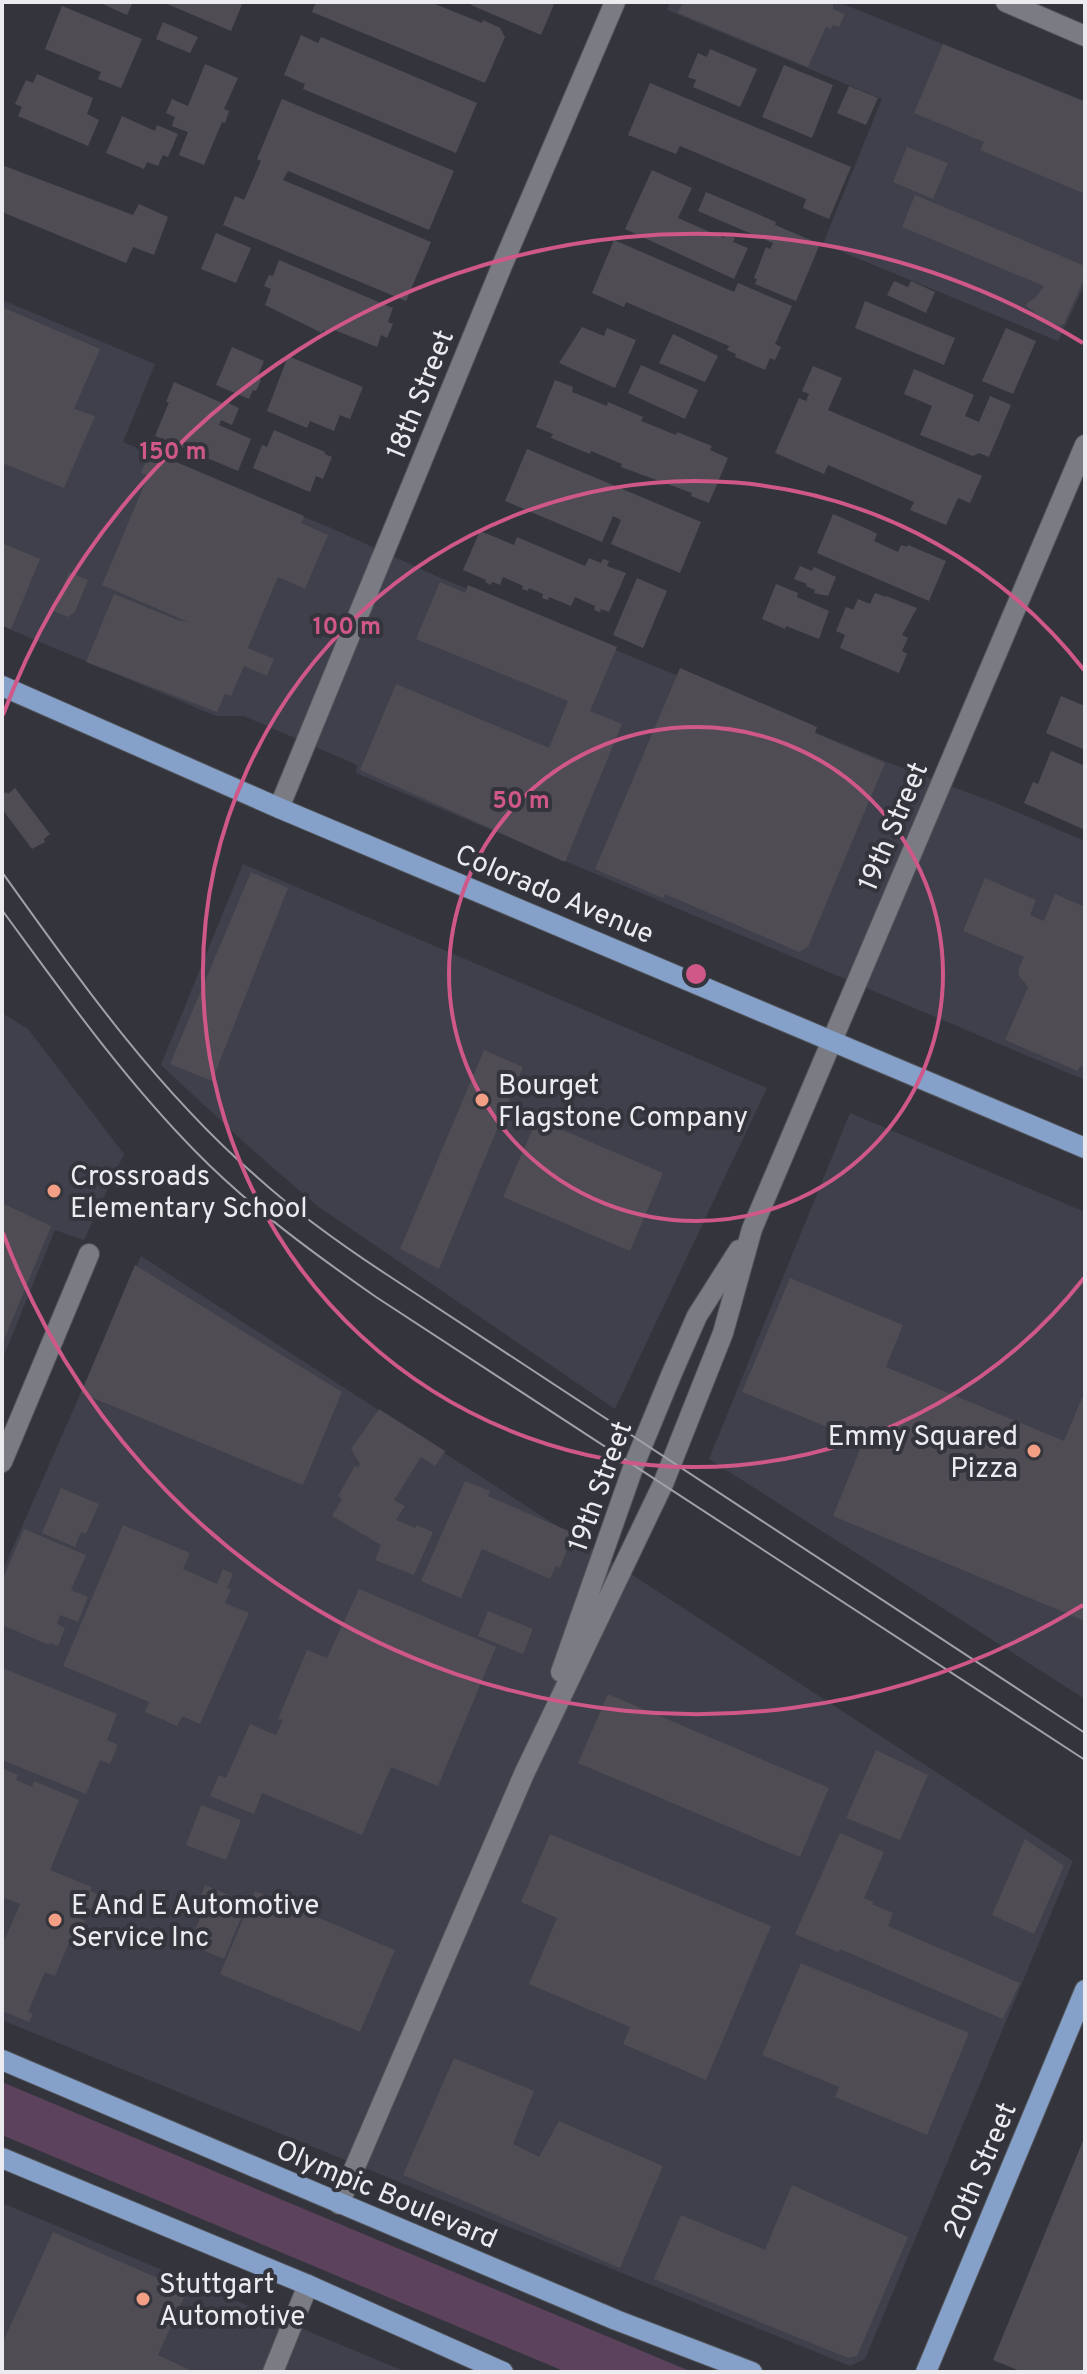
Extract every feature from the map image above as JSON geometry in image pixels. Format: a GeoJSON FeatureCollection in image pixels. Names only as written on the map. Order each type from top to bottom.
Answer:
{"type":"FeatureCollection","features":[{"type":"Feature","properties":{"kind":"main road","name":"Colorado Avenue"},"geometry":{"type":"LineString","coordinates":[[3,687],[279,808],[1085,1148]]}},
{"type":"Feature","properties":{"kind":"main road","name":"20th Street"},"geometry":{"type":"LineString","coordinates":[[926,2372],[1085,1990]]}},
{"type":"Feature","properties":{"kind":"main road","name":"Olympic Boulevard"},"geometry":{"type":"LineString","coordinates":[[2,2060],[616,2320],[752,2372]]}},
{"type":"Feature","properties":{"kind":"main road"},"geometry":{"type":"LineString","coordinates":[[2,2158],[308,2285],[503,2372]]}},
{"type":"Feature","properties":{"kind":"street","name":"18th Street"},"geometry":{"type":"LineString","coordinates":[[279,808],[501,268],[615,2]]}},
{"type":"Feature","properties":{"kind":"street"},"geometry":{"type":"LineString","coordinates":[[1006,2],[1085,36]]}},
{"type":"Feature","properties":{"kind":"street","name":"19th Street"},"geometry":{"type":"LineString","coordinates":[[339,2204],[524,1774],[663,1484],[723,1333],[752,1229],[1085,445]]}},
{"type":"Feature","properties":{"kind":"street","name":"19th Street"},"geometry":{"type":"LineString","coordinates":[[524,1774],[634,1465],[672,1373],[697,1316],[752,1229]]}},
{"type":"Feature","properties":{"kind":"street"},"geometry":{"type":"LineString","coordinates":[[2,1462],[89,1254]]}},
{"type":"Feature","properties":{"kind":"street"},"geometry":{"type":"LineString","coordinates":[[273,2372],[308,2285]]}},
{"type":"Feature","properties":{"kind":"shaded area"},"geometry":{"type":"Polygon","coordinates":[[[670,2],[838,2],[1085,101],[1085,284],[1058,341],[823,244],[882,99],[667,10],[670,2]]]}},
{"type":"Feature","properties":{"kind":"shaded area"},"geometry":{"type":"Polygon","coordinates":[[[2,300],[155,364],[123,442],[331,528],[436,576],[1085,841],[1085,1080],[356,773],[357,765],[244,716],[216,716],[2,626],[2,300]]]}},
{"type":"Feature","properties":{"kind":"shaded area"},"geometry":{"type":"Polygon","coordinates":[[[243,864],[767,1088],[615,1409],[316,1205],[161,1065],[243,864]]]}},
{"type":"Feature","properties":{"kind":"shaded area","name":"Crossroads Elementary School"},"geometry":{"type":"Polygon","coordinates":[[[2,1013],[28,1029],[124,1154],[84,1240],[55,1230],[2,1360],[2,1013]]]}},
{"type":"Feature","properties":{"kind":"shaded area"},"geometry":{"type":"Polygon","coordinates":[[[850,1113],[1085,1212],[1085,1699],[709,1459],[850,1113]]]}},
{"type":"Feature","properties":{"kind":"shaded area"},"geometry":{"type":"Polygon","coordinates":[[[141,1256],[1073,1861],[865,2359],[850,2366],[2,2020],[2,1572],[141,1256]]]}},
{"type":"Feature","properties":{"kind":"shaded area"},"geometry":{"type":"Polygon","coordinates":[[[2,2082],[692,2372],[566,2372],[2,2135],[2,2082]]]}},
{"type":"Feature","properties":{"kind":"shaded area"},"geometry":{"type":"Polygon","coordinates":[[[2,2203],[406,2372],[2,2372],[2,2203]]]}},
{"type":"Feature","properties":{"kind":"building"},"geometry":{"type":"Polygon","coordinates":[[[98,2],[133,2],[127,15],[98,2]]]}},
{"type":"Feature","properties":{"kind":"building"},"geometry":{"type":"Polygon","coordinates":[[[168,2],[243,2],[231,31],[168,2]]]}},
{"type":"Feature","properties":{"kind":"building"},"geometry":{"type":"Polygon","coordinates":[[[316,2],[430,2],[482,23],[483,20],[500,28],[505,37],[485,83],[312,12],[316,2]]]}},
{"type":"Feature","properties":{"kind":"building"},"geometry":{"type":"Polygon","coordinates":[[[472,2],[555,2],[541,35],[471,5],[472,2]]]}},
{"type":"Feature","properties":{"kind":"building"},"geometry":{"type":"Polygon","coordinates":[[[683,2],[833,2],[833,9],[845,14],[839,27],[826,27],[808,67],[678,13],[683,2]]]}},
{"type":"Feature","properties":{"kind":"building"},"geometry":{"type":"Polygon","coordinates":[[[62,6],[142,39],[121,88],[98,79],[101,72],[45,49],[62,6]]]}},
{"type":"Feature","properties":{"kind":"building"},"geometry":{"type":"Polygon","coordinates":[[[163,22],[198,37],[190,53],[156,39],[163,22]]]}},
{"type":"Feature","properties":{"kind":"building"},"geometry":{"type":"Polygon","coordinates":[[[301,35],[318,43],[321,37],[477,103],[456,153],[303,89],[305,84],[284,75],[301,35]]]}},
{"type":"Feature","properties":{"kind":"building"},"geometry":{"type":"Polygon","coordinates":[[[943,44],[1085,102],[1085,194],[980,150],[984,142],[914,113],[943,44]]]}},
{"type":"Feature","properties":{"kind":"building"},"geometry":{"type":"Polygon","coordinates":[[[710,49],[757,69],[740,107],[693,87],[696,80],[688,77],[698,53],[707,57],[710,49]]]}},
{"type":"Feature","properties":{"kind":"building"},"geometry":{"type":"Polygon","coordinates":[[[205,64],[238,78],[224,109],[229,111],[225,123],[222,122],[204,165],[179,155],[188,132],[172,126],[175,117],[166,113],[172,99],[188,106],[205,64]]]}},
{"type":"Feature","properties":{"kind":"building"},"geometry":{"type":"Polygon","coordinates":[[[784,65],[833,85],[812,138],[762,117],[784,65]]]}},
{"type":"Feature","properties":{"kind":"building"},"geometry":{"type":"Polygon","coordinates":[[[37,74],[93,98],[87,114],[99,120],[88,146],[18,116],[22,107],[15,104],[26,80],[33,83],[37,74]]]}},
{"type":"Feature","properties":{"kind":"building"},"geometry":{"type":"Polygon","coordinates":[[[650,83],[851,167],[829,219],[803,208],[806,199],[680,146],[676,154],[628,135],[650,83]]]}},
{"type":"Feature","properties":{"kind":"building"},"geometry":{"type":"Polygon","coordinates":[[[849,86],[878,98],[866,125],[837,113],[849,86]]]}},
{"type":"Feature","properties":{"kind":"building"},"geometry":{"type":"Polygon","coordinates":[[[282,99],[454,171],[429,230],[288,171],[283,180],[431,242],[406,301],[223,225],[235,196],[244,200],[282,99]]]}},
{"type":"Feature","properties":{"kind":"building"},"geometry":{"type":"Polygon","coordinates":[[[122,116],[155,131],[157,125],[178,134],[168,157],[163,155],[158,166],[147,162],[144,169],[106,153],[122,116]]]}},
{"type":"Feature","properties":{"kind":"building"},"geometry":{"type":"Polygon","coordinates":[[[907,147],[948,163],[933,199],[893,182],[907,147]]]}},
{"type":"Feature","properties":{"kind":"building"},"geometry":{"type":"Polygon","coordinates":[[[2,165],[133,215],[139,204],[168,217],[154,255],[133,247],[126,263],[2,212],[2,165]]]}},
{"type":"Feature","properties":{"kind":"building"},"geometry":{"type":"Polygon","coordinates":[[[652,170],[692,188],[678,218],[724,238],[726,234],[735,238],[733,242],[748,248],[734,279],[625,229],[652,170]]]}},
{"type":"Feature","properties":{"kind":"building"},"geometry":{"type":"Polygon","coordinates":[[[706,192],[820,244],[796,301],[755,284],[757,279],[754,278],[766,247],[770,249],[773,243],[698,211],[706,192]]]}},
{"type":"Feature","properties":{"kind":"building"},"geometry":{"type":"Polygon","coordinates":[[[915,195],[1085,266],[1085,277],[1064,324],[1060,326],[1045,320],[1026,306],[1044,286],[902,227],[915,195]]]}},
{"type":"Feature","properties":{"kind":"building"},"geometry":{"type":"Polygon","coordinates":[[[216,233],[251,248],[236,283],[201,269],[216,233]]]}},
{"type":"Feature","properties":{"kind":"building"},"geometry":{"type":"Polygon","coordinates":[[[614,240],[734,292],[738,283],[792,306],[775,344],[781,347],[775,360],[770,358],[765,370],[735,357],[736,354],[727,350],[729,346],[626,302],[624,307],[592,293],[614,240]]]}},
{"type":"Feature","properties":{"kind":"building"},"geometry":{"type":"Polygon","coordinates":[[[279,260],[393,308],[388,322],[393,324],[387,338],[381,335],[377,347],[332,329],[330,333],[323,330],[322,333],[265,305],[271,289],[264,286],[269,275],[273,276],[279,260]]]}},
{"type":"Feature","properties":{"kind":"building"},"geometry":{"type":"Polygon","coordinates":[[[894,281],[908,287],[911,281],[935,292],[926,313],[887,295],[894,281]]]}},
{"type":"Feature","properties":{"kind":"building"},"geometry":{"type":"Polygon","coordinates":[[[865,301],[955,338],[944,365],[855,328],[865,301]]]}},
{"type":"Feature","properties":{"kind":"building"},"geometry":{"type":"Polygon","coordinates":[[[2,307],[100,349],[74,409],[95,416],[64,488],[2,463],[2,307]]]}},
{"type":"Feature","properties":{"kind":"building"},"geometry":{"type":"Polygon","coordinates":[[[582,327],[604,336],[607,328],[636,340],[615,388],[559,363],[582,327]]]}},
{"type":"Feature","properties":{"kind":"building"},"geometry":{"type":"Polygon","coordinates":[[[1006,328],[1036,341],[1013,394],[982,381],[1006,328]]]}},
{"type":"Feature","properties":{"kind":"building"},"geometry":{"type":"Polygon","coordinates":[[[673,334],[718,356],[705,382],[659,363],[673,334]]]}},
{"type":"Feature","properties":{"kind":"building"},"geometry":{"type":"Polygon","coordinates":[[[232,347],[264,361],[257,378],[261,380],[249,399],[216,385],[232,347]]]}},
{"type":"Feature","properties":{"kind":"building"},"geometry":{"type":"Polygon","coordinates":[[[288,356],[363,387],[350,419],[340,415],[334,431],[310,421],[307,428],[267,411],[288,356]]]}},
{"type":"Feature","properties":{"kind":"building"},"geometry":{"type":"Polygon","coordinates":[[[641,365],[698,390],[685,419],[628,393],[641,365]]]}},
{"type":"Feature","properties":{"kind":"building"},"geometry":{"type":"Polygon","coordinates":[[[813,366],[842,378],[828,410],[982,476],[970,503],[958,498],[946,525],[910,510],[914,502],[828,465],[824,474],[775,453],[799,398],[806,401],[809,394],[802,391],[813,366]]]}},
{"type":"Feature","properties":{"kind":"building"},"geometry":{"type":"Polygon","coordinates":[[[914,369],[974,395],[965,416],[979,422],[990,396],[1011,405],[989,457],[979,453],[973,456],[920,435],[932,406],[904,394],[914,369]]]}},
{"type":"Feature","properties":{"kind":"building"},"geometry":{"type":"Polygon","coordinates":[[[555,380],[573,387],[572,392],[607,406],[608,402],[643,417],[641,421],[712,446],[710,450],[728,458],[709,503],[691,496],[692,493],[621,467],[622,464],[591,451],[590,454],[551,438],[553,434],[536,427],[555,380]]]}},
{"type":"Feature","properties":{"kind":"building"},"geometry":{"type":"Polygon","coordinates":[[[174,382],[239,408],[232,425],[221,420],[219,425],[251,439],[238,471],[155,436],[174,382]]]}},
{"type":"Feature","properties":{"kind":"building"},"geometry":{"type":"Polygon","coordinates":[[[274,430],[332,457],[323,479],[316,476],[310,492],[253,468],[262,445],[267,447],[274,430]]]}},
{"type":"Feature","properties":{"kind":"building"},"geometry":{"type":"Polygon","coordinates":[[[527,449],[701,522],[680,573],[611,544],[621,520],[613,516],[602,542],[505,501],[527,449]]]}},
{"type":"Feature","properties":{"kind":"building"},"geometry":{"type":"Polygon","coordinates":[[[149,454],[157,454],[304,516],[301,523],[328,535],[305,589],[278,577],[248,648],[274,659],[267,676],[244,666],[231,696],[225,694],[217,712],[86,662],[114,594],[188,622],[102,585],[148,476],[141,473],[149,454]]]}},
{"type":"Feature","properties":{"kind":"building"},"geometry":{"type":"Polygon","coordinates":[[[833,514],[877,534],[874,541],[898,552],[901,545],[908,545],[946,561],[929,601],[817,553],[833,514]]]}},
{"type":"Feature","properties":{"kind":"building"},"geometry":{"type":"Polygon","coordinates":[[[480,531],[514,545],[517,537],[585,566],[589,558],[601,563],[603,559],[609,561],[607,566],[626,573],[609,612],[594,610],[595,606],[575,597],[571,606],[549,597],[548,600],[542,598],[543,594],[529,588],[528,591],[522,589],[523,586],[503,577],[500,585],[492,582],[491,585],[463,570],[480,531]]]}},
{"type":"Feature","properties":{"kind":"building"},"geometry":{"type":"Polygon","coordinates":[[[2,543],[40,559],[11,629],[2,625],[2,543]]]}},
{"type":"Feature","properties":{"kind":"building"},"geometry":{"type":"Polygon","coordinates":[[[800,566],[812,571],[814,567],[836,577],[828,596],[814,593],[815,590],[807,584],[794,579],[800,566]]]}},
{"type":"Feature","properties":{"kind":"building"},"geometry":{"type":"Polygon","coordinates":[[[69,572],[88,580],[75,612],[68,617],[53,611],[69,572]]]}},
{"type":"Feature","properties":{"kind":"building"},"geometry":{"type":"Polygon","coordinates":[[[637,578],[667,591],[643,648],[613,635],[637,578]]]}},
{"type":"Feature","properties":{"kind":"building"},"geometry":{"type":"Polygon","coordinates":[[[440,582],[465,593],[468,585],[617,647],[590,711],[622,724],[565,862],[360,770],[396,684],[549,748],[568,701],[416,639],[440,582]]]}},
{"type":"Feature","properties":{"kind":"building"},"geometry":{"type":"Polygon","coordinates":[[[776,584],[829,611],[819,639],[762,619],[776,584]]]}},
{"type":"Feature","properties":{"kind":"building"},"geometry":{"type":"Polygon","coordinates":[[[875,593],[917,608],[902,635],[908,638],[902,651],[907,654],[899,673],[840,648],[845,635],[836,631],[846,607],[853,610],[858,599],[870,604],[875,593]]]}},
{"type":"Feature","properties":{"kind":"building"},"geometry":{"type":"Polygon","coordinates":[[[680,668],[817,727],[815,733],[885,763],[808,947],[799,952],[665,894],[663,898],[595,869],[680,668]]]}},
{"type":"Feature","properties":{"kind":"building"},"geometry":{"type":"Polygon","coordinates":[[[1061,696],[1085,706],[1085,750],[1046,733],[1061,696]]]}},
{"type":"Feature","properties":{"kind":"building"},"geometry":{"type":"Polygon","coordinates":[[[1051,751],[1085,766],[1085,830],[1024,803],[1033,782],[1038,784],[1051,751]]]}},
{"type":"Feature","properties":{"kind":"building"},"geometry":{"type":"Polygon","coordinates":[[[15,788],[50,834],[44,839],[45,842],[32,849],[2,809],[2,795],[15,788]]]}},
{"type":"Feature","properties":{"kind":"building"},"geometry":{"type":"Polygon","coordinates":[[[251,872],[288,888],[212,1081],[170,1064],[251,872]]]}},
{"type":"Feature","properties":{"kind":"building"},"geometry":{"type":"Polygon","coordinates":[[[985,878],[1036,900],[1030,915],[1044,921],[1055,894],[1085,907],[1082,914],[1085,915],[1085,1068],[1080,1066],[1078,1071],[1005,1040],[1028,987],[1018,970],[1024,957],[963,931],[985,878]]]}},
{"type":"Feature","properties":{"kind":"building"},"geometry":{"type":"Polygon","coordinates":[[[484,1050],[523,1067],[439,1269],[400,1249],[484,1050]]]}},
{"type":"Feature","properties":{"kind":"building"},"geometry":{"type":"Polygon","coordinates":[[[537,1119],[663,1173],[630,1251],[503,1197],[537,1119]]]}},
{"type":"Feature","properties":{"kind":"building"},"geometry":{"type":"Polygon","coordinates":[[[2,1203],[51,1226],[2,1345],[2,1203]]]}},
{"type":"Feature","properties":{"kind":"building"},"geometry":{"type":"Polygon","coordinates":[[[135,1265],[342,1392],[303,1485],[81,1393],[135,1265]]]}},
{"type":"Feature","properties":{"kind":"building"},"geometry":{"type":"Polygon","coordinates":[[[790,1278],[903,1325],[886,1367],[1064,1441],[1082,1398],[1085,1399],[1085,1621],[833,1516],[863,1442],[742,1392],[790,1278]]]}},
{"type":"Feature","properties":{"kind":"building"},"geometry":{"type":"Polygon","coordinates":[[[379,1409],[445,1451],[435,1466],[421,1457],[394,1500],[405,1506],[396,1520],[433,1532],[414,1575],[375,1560],[381,1545],[332,1516],[342,1499],[338,1496],[355,1466],[358,1468],[360,1464],[351,1449],[379,1409]]]}},
{"type":"Feature","properties":{"kind":"building"},"geometry":{"type":"Polygon","coordinates":[[[465,1481],[490,1491],[488,1496],[571,1532],[560,1568],[556,1566],[550,1579],[482,1549],[461,1598],[421,1581],[465,1481]]]}},
{"type":"Feature","properties":{"kind":"building"},"geometry":{"type":"Polygon","coordinates":[[[61,1488],[99,1504],[86,1534],[81,1532],[75,1547],[42,1533],[61,1488]]]}},
{"type":"Feature","properties":{"kind":"building"},"geometry":{"type":"Polygon","coordinates":[[[123,1525],[190,1553],[183,1569],[217,1584],[223,1569],[233,1574],[225,1603],[249,1613],[200,1724],[182,1716],[177,1726],[145,1712],[149,1702],[63,1666],[123,1525]]]}},
{"type":"Feature","properties":{"kind":"building"},"geometry":{"type":"Polygon","coordinates":[[[24,1529],[86,1555],[71,1590],[88,1597],[78,1622],[60,1615],[57,1624],[65,1628],[58,1646],[2,1625],[2,1581],[24,1529]]]}},
{"type":"Feature","properties":{"kind":"building"},"geometry":{"type":"Polygon","coordinates":[[[359,1589],[496,1647],[438,1786],[391,1767],[362,1835],[262,1793],[254,1814],[210,1796],[219,1775],[226,1778],[250,1724],[276,1735],[283,1720],[278,1719],[307,1650],[327,1658],[359,1589]]]}},
{"type":"Feature","properties":{"kind":"building"},"geometry":{"type":"Polygon","coordinates":[[[488,1611],[533,1629],[523,1654],[478,1636],[488,1611]]]}},
{"type":"Feature","properties":{"kind":"building"},"geometry":{"type":"Polygon","coordinates":[[[2,1668],[117,1714],[107,1740],[118,1745],[110,1764],[100,1760],[86,1794],[2,1760],[2,1668]]]}},
{"type":"Feature","properties":{"kind":"building"},"geometry":{"type":"Polygon","coordinates":[[[608,1694],[829,1788],[800,1857],[578,1763],[608,1694]]]}},
{"type":"Feature","properties":{"kind":"building"},"geometry":{"type":"Polygon","coordinates":[[[876,1750],[928,1775],[900,1840],[846,1818],[876,1750]]]}},
{"type":"Feature","properties":{"kind":"building"},"geometry":{"type":"Polygon","coordinates":[[[2,1768],[18,1775],[16,1780],[32,1787],[34,1781],[79,1800],[50,1870],[92,1887],[90,1891],[97,1894],[87,1918],[81,1916],[86,1921],[75,1946],[69,1943],[55,1976],[45,1972],[28,2012],[33,2014],[29,2022],[2,2011],[2,1938],[5,1939],[20,1904],[2,1897],[2,1768]]]}},
{"type":"Feature","properties":{"kind":"building"},"geometry":{"type":"Polygon","coordinates":[[[201,1805],[241,1820],[226,1860],[186,1845],[201,1805]]]}},
{"type":"Feature","properties":{"kind":"building"},"geometry":{"type":"Polygon","coordinates":[[[840,1833],[884,1852],[864,1898],[893,1913],[888,1926],[1020,1983],[1003,2019],[840,1949],[838,1952],[795,1934],[840,1833]]]}},
{"type":"Feature","properties":{"kind":"building"},"geometry":{"type":"Polygon","coordinates":[[[550,1834],[771,1926],[706,2080],[623,2044],[630,2027],[529,1984],[557,1918],[521,1902],[550,1834]]]}},
{"type":"Feature","properties":{"kind":"building"},"geometry":{"type":"Polygon","coordinates":[[[1025,1839],[1064,1866],[1034,1934],[992,1915],[1025,1839]]]}},
{"type":"Feature","properties":{"kind":"building"},"geometry":{"type":"Polygon","coordinates":[[[205,1885],[247,1903],[224,1959],[189,1944],[201,1916],[193,1913],[198,1901],[204,1903],[205,1900],[200,1898],[205,1885]]]}},
{"type":"Feature","properties":{"kind":"building"},"geometry":{"type":"Polygon","coordinates":[[[255,1891],[395,1950],[360,2032],[220,1974],[255,1891]]]}},
{"type":"Feature","properties":{"kind":"building"},"geometry":{"type":"Polygon","coordinates":[[[801,1963],[969,2033],[927,2135],[835,2097],[839,2087],[762,2055],[801,1963]]]}},
{"type":"Feature","properties":{"kind":"building"},"geometry":{"type":"Polygon","coordinates":[[[454,2058],[534,2091],[513,2144],[539,2157],[559,2121],[663,2166],[620,2268],[403,2175],[454,2058]]]}},
{"type":"Feature","properties":{"kind":"building"},"geometry":{"type":"Polygon","coordinates":[[[1085,2136],[1085,2366],[1082,2372],[1022,2372],[993,2360],[1085,2136]]]}},
{"type":"Feature","properties":{"kind":"building"},"geometry":{"type":"Polygon","coordinates":[[[792,2185],[908,2237],[857,2356],[848,2358],[654,2279],[681,2215],[765,2250],[792,2185]]]}},
{"type":"Feature","properties":{"kind":"building"},"geometry":{"type":"Polygon","coordinates":[[[53,2232],[187,2291],[158,2355],[194,2372],[2,2372],[2,2344],[53,2232]]]}},
{"type":"Feature","properties":{"kind":"tram line"},"geometry":{"type":"LineString","coordinates":[[2,872],[90,993],[153,1071],[220,1143],[288,1204],[372,1265],[1085,1733]]}},
{"type":"Feature","properties":{"kind":"tram line"},"geometry":{"type":"LineString","coordinates":[[2,910],[143,1095],[196,1152],[283,1229],[376,1297],[1085,1760]]}},
{"type":"Feature","properties":{"kind":"place","name":"Bourget Flagstone Company"},"geometry":{"type":"Point","coordinates":[482,1100]}},
{"type":"Feature","properties":{"kind":"place","name":"Crossroads Elementary School"},"geometry":{"type":"Point","coordinates":[54,1191]}},
{"type":"Feature","properties":{"kind":"place","name":"Emmy Squared Pizza"},"geometry":{"type":"Point","coordinates":[1034,1451]}},
{"type":"Feature","properties":{"kind":"place","name":"E And E Automotive Service Inc"},"geometry":{"type":"Point","coordinates":[55,1920]}},
{"type":"Feature","properties":{"kind":"place","name":"Stuttgart Automotive"},"geometry":{"type":"Point","coordinates":[143,2299]}}]}
